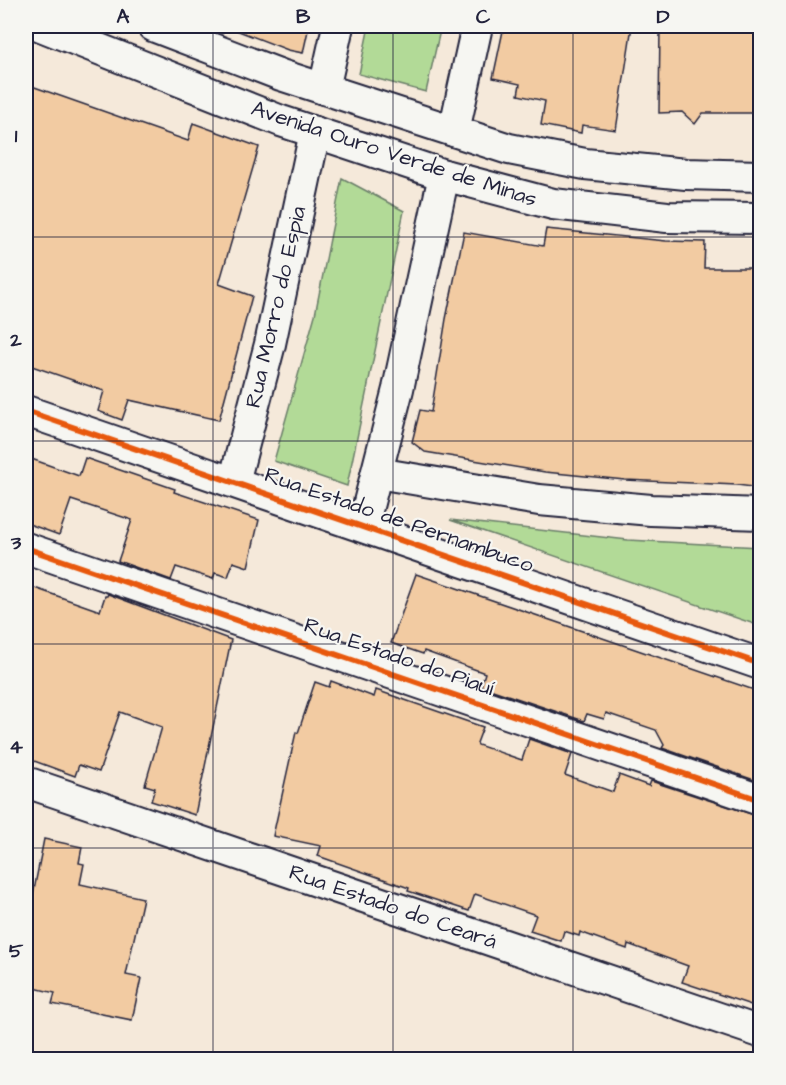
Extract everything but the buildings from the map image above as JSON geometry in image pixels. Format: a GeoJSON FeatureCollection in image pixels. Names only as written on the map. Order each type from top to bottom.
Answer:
{"type":"FeatureCollection","features":[{"type":"Feature","properties":{"kind":"street","name":"Avenida Ouro Verde de Minas"},"geometry":{"type":"LineString","coordinates":[[41,26],[281,121],[444,175],[553,204],[667,217],[760,218]]}},
{"type":"Feature","properties":{"kind":"street","name":"Avenida Ouro Verde de Minas"},"geometry":{"type":"LineString","coordinates":[[153,26],[281,75],[509,149],[585,164],[686,174],[760,176]]}},
{"type":"Feature","properties":{"kind":"street"},"geometry":{"type":"LineString","coordinates":[[324,89],[338,26]]}},
{"type":"Feature","properties":{"kind":"street"},"geometry":{"type":"LineString","coordinates":[[454,131],[477,26]]}},
{"type":"Feature","properties":{"kind":"street","name":"Rua Morro do Espia"},"geometry":{"type":"LineString","coordinates":[[234,482],[270,344],[315,132]]}},
{"type":"Feature","properties":{"kind":"street"},"geometry":{"type":"LineString","coordinates":[[363,526],[398,389],[444,175]]}},
{"type":"Feature","properties":{"kind":"street","name":"Rua Estado de Pernambuco"},"geometry":{"type":"LineString","coordinates":[[26,411],[760,664]]}},
{"type":"Feature","properties":{"kind":"street"},"geometry":{"type":"LineString","coordinates":[[377,473],[539,500],[651,510],[760,514]]}},
{"type":"Feature","properties":{"kind":"street","name":"Rua Estado do Piauí"},"geometry":{"type":"LineString","coordinates":[[26,548],[760,800]]}},
{"type":"Feature","properties":{"kind":"street","name":"Rua Estado do Ceará"},"geometry":{"type":"LineString","coordinates":[[26,782],[760,1032]]}},
{"type":"Feature","properties":{"kind":"green space"},"geometry":{"type":"Polygon","coordinates":[[[369,26],[441,26],[426,92],[359,74],[369,26]]]}},
{"type":"Feature","properties":{"kind":"green space"},"geometry":{"type":"Polygon","coordinates":[[[342,178],[404,211],[347,486],[274,461],[315,315],[342,178]]]}},
{"type":"Feature","properties":{"kind":"green space"},"geometry":{"type":"Polygon","coordinates":[[[450,520],[628,540],[760,547],[760,626],[450,520]]]}},
{"type":"Feature","properties":{"kind":"cycle path"},"geometry":{"type":"LineString","coordinates":[[26,411],[760,664]]}},
{"type":"Feature","properties":{"kind":"cycle path"},"geometry":{"type":"LineString","coordinates":[[26,548],[760,800]]}}]}
